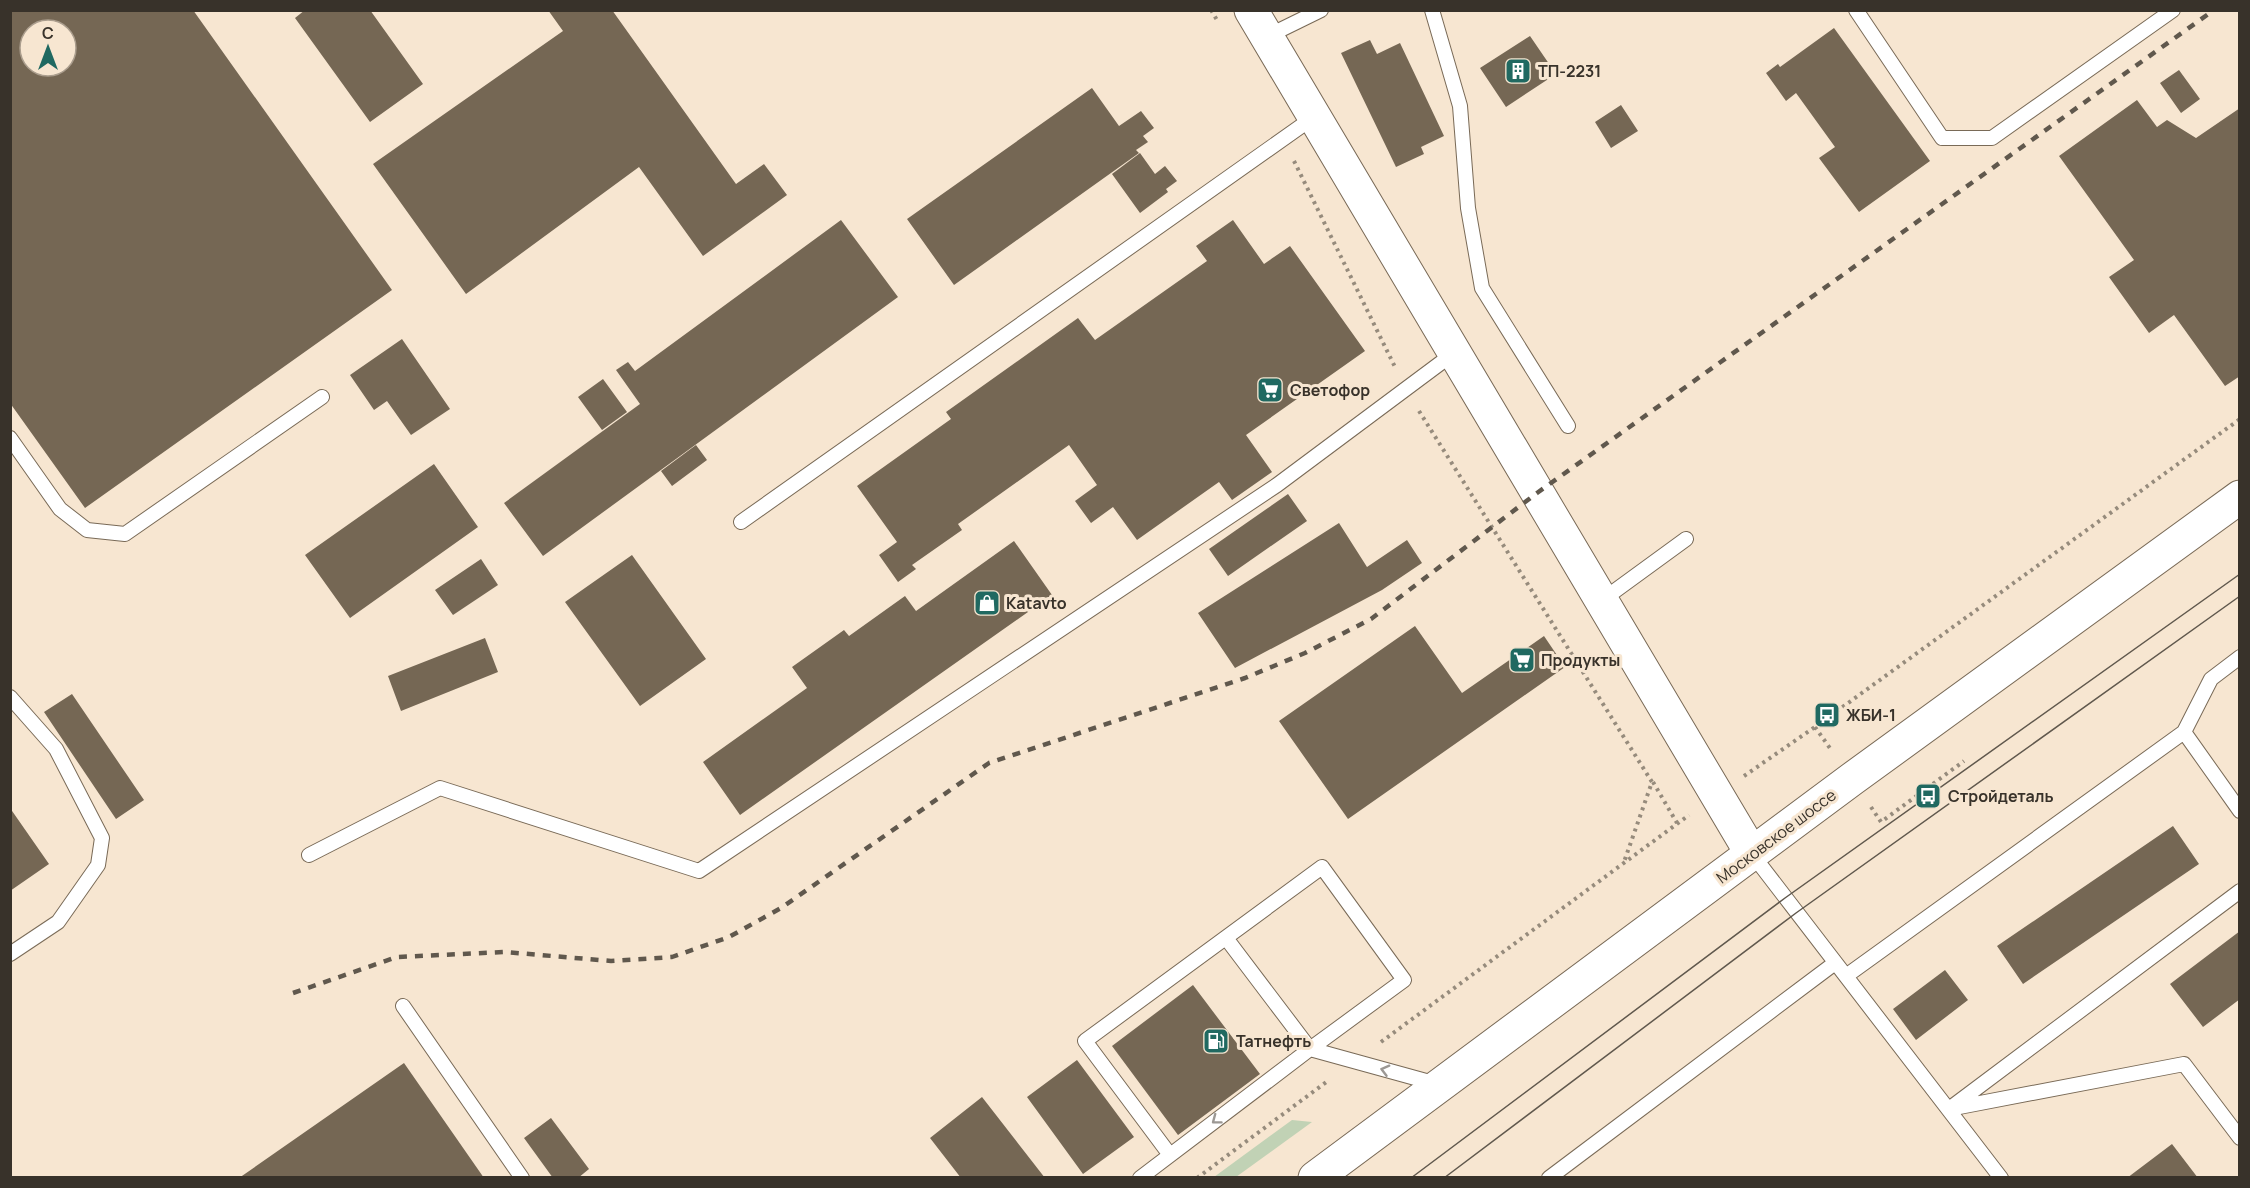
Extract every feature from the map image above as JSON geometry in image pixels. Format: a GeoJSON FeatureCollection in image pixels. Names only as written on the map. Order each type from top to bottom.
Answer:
{"type":"FeatureCollection","features":[{"type":"Feature","properties":{"kind":"main road"},"geometry":{"type":"LineString","coordinates":[[1258,24],[1752,854]]}},
{"type":"Feature","properties":{"kind":"main road","name":"Московское шоссе"},"geometry":{"type":"LineString","coordinates":[[1315,1178],[1752,854],[2240,497]]}},
{"type":"Feature","properties":{"kind":"lane"},"geometry":{"type":"LineString","coordinates":[[1258,24],[1320,10]]}},
{"type":"Feature","properties":{"kind":"lane"},"geometry":{"type":"LineString","coordinates":[[1432,10],[1460,106],[1468,208],[1482,288],[1568,426]]}},
{"type":"Feature","properties":{"kind":"lane"},"geometry":{"type":"LineString","coordinates":[[1856,10],[1941,138],[1992,138],[2173,10]]}},
{"type":"Feature","properties":{"kind":"lane"},"geometry":{"type":"LineString","coordinates":[[741,522],[1314,117]]}},
{"type":"Feature","properties":{"kind":"lane"},"geometry":{"type":"LineString","coordinates":[[309,855],[440,788],[699,871],[1277,485],[1454,353]]}},
{"type":"Feature","properties":{"kind":"lane"},"geometry":{"type":"LineString","coordinates":[[10,438],[60,509],[87,530],[125,534],[322,397]]}},
{"type":"Feature","properties":{"kind":"lane"},"geometry":{"type":"LineString","coordinates":[[1601,601],[1686,539]]}},
{"type":"Feature","properties":{"kind":"lane"},"geometry":{"type":"LineString","coordinates":[[1846,976],[2184,732],[2211,679],[2240,657]]}},
{"type":"Feature","properties":{"kind":"lane"},"geometry":{"type":"LineString","coordinates":[[10,697],[56,749],[102,838],[98,865],[58,922],[10,954]]}},
{"type":"Feature","properties":{"kind":"lane"},"geometry":{"type":"LineString","coordinates":[[2184,732],[2240,811]]}},
{"type":"Feature","properties":{"kind":"lane"},"geometry":{"type":"LineString","coordinates":[[1752,854],[2001,1178]]}},
{"type":"Feature","properties":{"kind":"lane"},"geometry":{"type":"LineString","coordinates":[[1140,1178],[1404,980],[1322,867],[1084,1041],[1170,1155]]}},
{"type":"Feature","properties":{"kind":"lane"},"geometry":{"type":"LineString","coordinates":[[1949,1109],[2240,891]]}},
{"type":"Feature","properties":{"kind":"lane"},"geometry":{"type":"LineString","coordinates":[[1226,938],[1310,1049],[1442,1085]]}},
{"type":"Feature","properties":{"kind":"lane"},"geometry":{"type":"LineString","coordinates":[[1549,1178],[1835,963]]}},
{"type":"Feature","properties":{"kind":"lane"},"geometry":{"type":"LineString","coordinates":[[403,1006],[522,1178]]}},
{"type":"Feature","properties":{"kind":"lane"},"geometry":{"type":"LineString","coordinates":[[1949,1109],[2184,1064],[2240,1138]]}},
{"type":"Feature","properties":{"kind":"path"},"geometry":{"type":"LineString","coordinates":[[1212,10],[1222,30]]}},
{"type":"Feature","properties":{"kind":"path"},"geometry":{"type":"LineString","coordinates":[[1283,139],[1405,389],[1677,823]]}},
{"type":"Feature","properties":{"kind":"path"},"geometry":{"type":"LineString","coordinates":[[1624,862],[1652,782]]}},
{"type":"Feature","properties":{"kind":"green space"},"geometry":{"type":"Polygon","coordinates":[[[1292,1120],[1312,1122],[1236,1177],[1214,1177],[1292,1120]]]}},
{"type":"Feature","properties":{"kind":"building"},"geometry":{"type":"Polygon","coordinates":[[[10,10],[193,10],[392,290],[85,508],[10,403],[10,10]]]}},
{"type":"Feature","properties":{"kind":"building"},"geometry":{"type":"Polygon","coordinates":[[[305,10],[370,10],[423,84],[370,122],[295,18],[305,10]]]}},
{"type":"Feature","properties":{"kind":"building"},"geometry":{"type":"Polygon","coordinates":[[[548,10],[612,10],[736,184],[764,164],[787,195],[703,256],[639,167],[466,294],[373,164],[563,31],[548,10]]]}},
{"type":"Feature","properties":{"kind":"building"},"geometry":{"type":"Polygon","coordinates":[[[1834,28],[1930,161],[1859,212],[1819,158],[1835,147],[1796,93],[1786,101],[1766,73],[1778,64],[1780,67],[1834,28]]]}},
{"type":"Feature","properties":{"kind":"building","name":"ТП-2231"},"geometry":{"type":"Polygon","coordinates":[[[1530,36],[1556,74],[1506,107],[1480,68],[1530,36]]]}},
{"type":"Feature","properties":{"kind":"building"},"geometry":{"type":"Polygon","coordinates":[[[1370,40],[1377,54],[1400,43],[1444,136],[1421,147],[1424,154],[1396,167],[1341,53],[1370,40]]]}},
{"type":"Feature","properties":{"kind":"building"},"geometry":{"type":"Polygon","coordinates":[[[2179,70],[2200,99],[2181,113],[2160,83],[2179,70]]]}},
{"type":"Feature","properties":{"kind":"building"},"geometry":{"type":"Polygon","coordinates":[[[1092,88],[1119,126],[1141,111],[1154,128],[1143,136],[1148,142],[1136,150],[1139,153],[954,285],[907,219],[1092,88]]]}},
{"type":"Feature","properties":{"kind":"building"},"geometry":{"type":"Polygon","coordinates":[[[2137,100],[2157,127],[2167,120],[2196,138],[2240,108],[2240,376],[2225,386],[2174,315],[2149,333],[2109,277],[2134,260],[2059,156],[2137,100]]]}},
{"type":"Feature","properties":{"kind":"building"},"geometry":{"type":"Polygon","coordinates":[[[1621,105],[1638,131],[1611,148],[1595,122],[1621,105]]]}},
{"type":"Feature","properties":{"kind":"building"},"geometry":{"type":"Polygon","coordinates":[[[1140,153],[1155,174],[1165,166],[1177,181],[1166,189],[1168,192],[1140,213],[1112,174],[1140,153]]]}},
{"type":"Feature","properties":{"kind":"building"},"geometry":{"type":"Polygon","coordinates":[[[841,220],[898,297],[543,556],[504,503],[640,404],[616,370],[628,362],[635,371],[841,220]]]}},
{"type":"Feature","properties":{"kind":"building"},"geometry":{"type":"Polygon","coordinates":[[[1233,220],[1264,264],[1290,246],[1365,351],[1246,435],[1272,472],[1232,500],[1219,482],[1137,540],[1113,507],[1091,523],[1075,501],[1097,485],[1069,445],[958,524],[962,530],[912,565],[916,569],[898,582],[879,555],[897,542],[857,486],[951,419],[946,412],[1078,318],[1095,340],[1207,261],[1196,246],[1233,220]]]}},
{"type":"Feature","properties":{"kind":"building"},"geometry":{"type":"Polygon","coordinates":[[[402,339],[450,409],[411,435],[387,401],[374,410],[350,375],[402,339]]]}},
{"type":"Feature","properties":{"kind":"building"},"geometry":{"type":"Polygon","coordinates":[[[603,379],[627,412],[602,430],[578,397],[603,379]]]}},
{"type":"Feature","properties":{"kind":"building"},"geometry":{"type":"Polygon","coordinates":[[[696,445],[707,460],[672,486],[661,471],[696,445]]]}},
{"type":"Feature","properties":{"kind":"building"},"geometry":{"type":"Polygon","coordinates":[[[434,464],[478,527],[350,618],[305,555],[434,464]]]}},
{"type":"Feature","properties":{"kind":"building"},"geometry":{"type":"Polygon","coordinates":[[[1288,494],[1307,521],[1228,576],[1209,549],[1288,494]]]}},
{"type":"Feature","properties":{"kind":"building"},"geometry":{"type":"Polygon","coordinates":[[[1339,523],[1367,567],[1407,540],[1422,563],[1382,590],[1235,668],[1198,613],[1339,523]]]}},
{"type":"Feature","properties":{"kind":"building"},"geometry":{"type":"Polygon","coordinates":[[[1014,541],[1052,595],[740,815],[703,762],[807,688],[792,667],[844,630],[849,636],[905,596],[916,611],[1014,541]]]}},
{"type":"Feature","properties":{"kind":"building"},"geometry":{"type":"Polygon","coordinates":[[[632,555],[706,659],[640,706],[565,602],[632,555]]]}},
{"type":"Feature","properties":{"kind":"building"},"geometry":{"type":"Polygon","coordinates":[[[481,559],[498,585],[453,615],[435,590],[481,559]]]}},
{"type":"Feature","properties":{"kind":"building"},"geometry":{"type":"Polygon","coordinates":[[[1415,626],[1462,693],[1544,636],[1565,667],[1348,819],[1279,721],[1415,626]]]}},
{"type":"Feature","properties":{"kind":"building"},"geometry":{"type":"Polygon","coordinates":[[[485,638],[498,672],[401,711],[388,676],[485,638]]]}},
{"type":"Feature","properties":{"kind":"building"},"geometry":{"type":"Polygon","coordinates":[[[72,694],[144,800],[116,819],[44,712],[72,694]]]}},
{"type":"Feature","properties":{"kind":"building"},"geometry":{"type":"Polygon","coordinates":[[[10,808],[49,864],[10,891],[10,808]]]}},
{"type":"Feature","properties":{"kind":"building"},"geometry":{"type":"Polygon","coordinates":[[[2173,826],[2199,864],[2023,984],[1997,946],[2173,826]]]}},
{"type":"Feature","properties":{"kind":"building"},"geometry":{"type":"Polygon","coordinates":[[[2240,931],[2240,999],[2203,1027],[2170,984],[2240,931]]]}},
{"type":"Feature","properties":{"kind":"building"},"geometry":{"type":"Polygon","coordinates":[[[1945,970],[1968,1000],[1916,1040],[1893,1009],[1945,970]]]}},
{"type":"Feature","properties":{"kind":"building"},"geometry":{"type":"Polygon","coordinates":[[[1193,985],[1260,1074],[1178,1135],[1112,1046],[1193,985]]]}},
{"type":"Feature","properties":{"kind":"building"},"geometry":{"type":"Polygon","coordinates":[[[1077,1060],[1134,1137],[1083,1174],[1027,1097],[1077,1060]]]}},
{"type":"Feature","properties":{"kind":"building"},"geometry":{"type":"Polygon","coordinates":[[[404,1063],[484,1178],[239,1178],[404,1063]]]}},
{"type":"Feature","properties":{"kind":"building"},"geometry":{"type":"Polygon","coordinates":[[[982,1097],[1045,1178],[961,1178],[930,1138],[982,1097]]]}},
{"type":"Feature","properties":{"kind":"building"},"geometry":{"type":"Polygon","coordinates":[[[551,1118],[589,1169],[578,1178],[553,1178],[524,1138],[551,1118]]]}},
{"type":"Feature","properties":{"kind":"building"},"geometry":{"type":"Polygon","coordinates":[[[2172,1144],[2198,1178],[2127,1178],[2172,1144]]]}},
{"type":"Feature","properties":{"kind":"tram line"},"geometry":{"type":"LineString","coordinates":[[1411,1178],[1785,898],[2240,574]]}},
{"type":"Feature","properties":{"kind":"tram line"},"geometry":{"type":"LineString","coordinates":[[1444,1178],[1796,913],[2240,596]]}},
{"type":"Feature","properties":{"kind":"railway"},"geometry":{"type":"LineString","coordinates":[[293,993],[397,957],[505,952],[611,961],[672,957],[729,937],[781,908],[989,763],[1245,678],[1305,653],[1371,619],[1537,493],[2214,10]]}},
{"type":"Feature","properties":{"kind":"place","name":"ТП-2231"},"geometry":{"type":"Point","coordinates":[1518,71]}},
{"type":"Feature","properties":{"kind":"place","name":"Светофор"},"geometry":{"type":"Point","coordinates":[1270,390]}},
{"type":"Feature","properties":{"kind":"place","name":"Katavto"},"geometry":{"type":"Point","coordinates":[987,603]}},
{"type":"Feature","properties":{"kind":"place","name":"Продукты"},"geometry":{"type":"Point","coordinates":[1522,660]}},
{"type":"Feature","properties":{"kind":"place","name":"ЖБИ-1"},"geometry":{"type":"Point","coordinates":[1827,715]}},
{"type":"Feature","properties":{"kind":"place","name":"Стройдеталь"},"geometry":{"type":"Point","coordinates":[1928,796]}},
{"type":"Feature","properties":{"kind":"place","name":"Татнефть"},"geometry":{"type":"Point","coordinates":[1216,1041]}}]}
